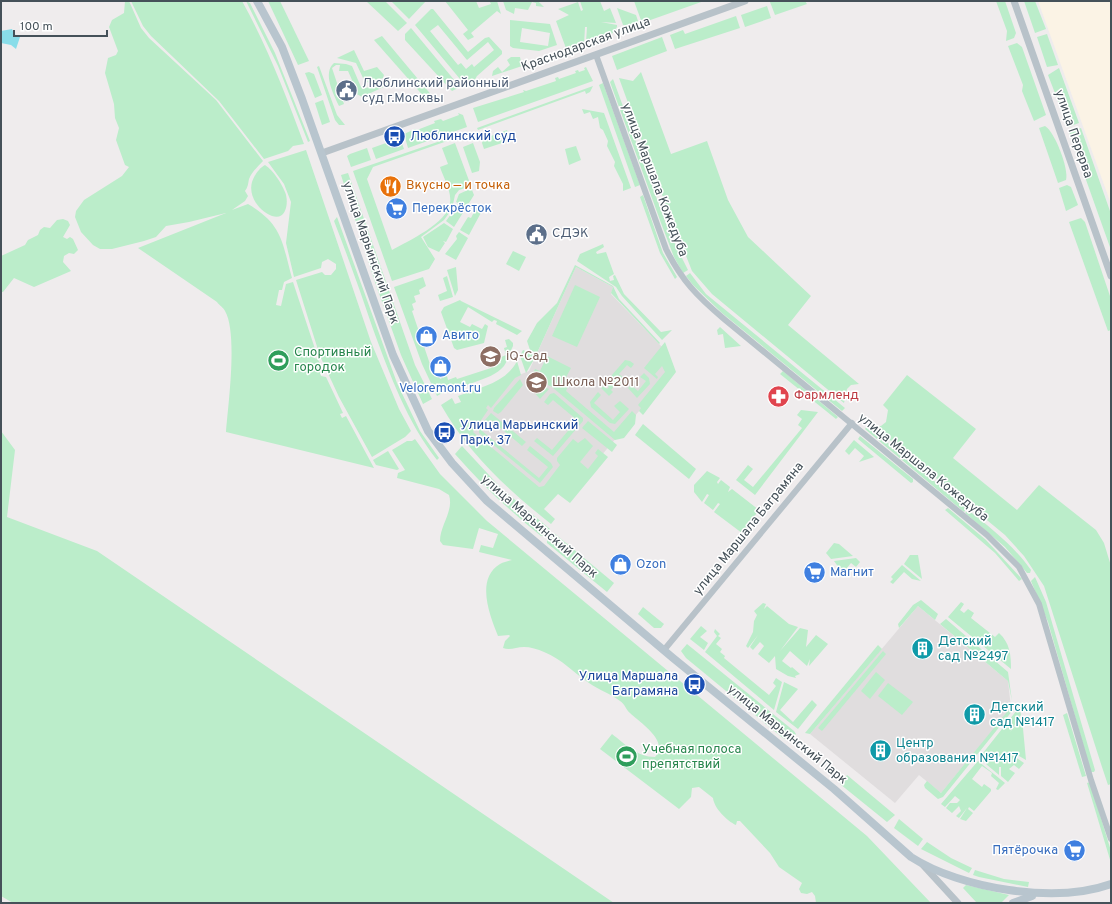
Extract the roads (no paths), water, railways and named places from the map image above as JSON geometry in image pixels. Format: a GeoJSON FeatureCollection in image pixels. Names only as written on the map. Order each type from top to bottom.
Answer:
{"type":"FeatureCollection","features":[{"type":"Feature","properties":{"kind":"main road","name":"улица Марьинский Парк"},"geometry":{"type":"LineString","coordinates":[[257,1],[282,47],[322,153],[393,355],[428,431],[452,463],[487,501],[664,650],[834,788],[911,857],[923,864]]}},
{"type":"Feature","properties":{"kind":"main road"},"geometry":{"type":"LineString","coordinates":[[923,864],[976,884],[1013,893],[1041,894],[1080,892],[1111,884]]}},
{"type":"Feature","properties":{"kind":"main road"},"geometry":{"type":"LineString","coordinates":[[1013,903],[1041,894]]}},
{"type":"Feature","properties":{"kind":"street","name":"Краснодарская улица"},"geometry":{"type":"LineString","coordinates":[[322,153],[596,56],[683,22],[745,1]]}},
{"type":"Feature","properties":{"kind":"street","name":"улица Перерва"},"geometry":{"type":"LineString","coordinates":[[1014,1],[1111,276]]}},
{"type":"Feature","properties":{"kind":"street","name":"улица Маршала Кожедуба"},"geometry":{"type":"LineString","coordinates":[[596,56],[666,249],[682,279],[696,295],[724,319],[987,535],[1007,554],[1023,573],[1039,604],[1045,621],[1090,776],[1111,839]]}},
{"type":"Feature","properties":{"kind":"street","name":"улица Маршала Баграмяна"},"geometry":{"type":"LineString","coordinates":[[664,650],[852,423]]}},
{"type":"Feature","properties":{"kind":"street","name":"улица Марьинский Парк"},"geometry":{"type":"LineString","coordinates":[[923,864],[958,903]]}},
{"type":"Feature","properties":{"kind":"water"},"geometry":{"type":"Polygon","coordinates":[[[12,29],[14,34],[20,37],[16,49],[11,45],[1,43],[1,31],[12,29]]]}},
{"type":"Feature","properties":{"kind":"place","name":"Люблинский районный суд г.Москвы"},"geometry":{"type":"Point","coordinates":[347,91]}},
{"type":"Feature","properties":{"kind":"place","name":"Люблинский суд"},"geometry":{"type":"Point","coordinates":[395,137]}},
{"type":"Feature","properties":{"kind":"place","name":"Вкусно — и точка"},"geometry":{"type":"Point","coordinates":[391,186]}},
{"type":"Feature","properties":{"kind":"place","name":"Перекрёсток"},"geometry":{"type":"Point","coordinates":[397,209]}},
{"type":"Feature","properties":{"kind":"place","name":"СДЭК"},"geometry":{"type":"Point","coordinates":[537,234]}},
{"type":"Feature","properties":{"kind":"place","name":"Авито"},"geometry":{"type":"Point","coordinates":[426,336]}},
{"type":"Feature","properties":{"kind":"place","name":"iQ-Сад"},"geometry":{"type":"Point","coordinates":[491,357]}},
{"type":"Feature","properties":{"kind":"place","name":"Спортивный городок"},"geometry":{"type":"Point","coordinates":[278,360]}},
{"type":"Feature","properties":{"kind":"place","name":"Veloremont.ru"},"geometry":{"type":"Point","coordinates":[440,367]}},
{"type":"Feature","properties":{"kind":"place","name":"Школа №2011"},"geometry":{"type":"Point","coordinates":[536,383]}},
{"type":"Feature","properties":{"kind":"place","name":"Фармленд"},"geometry":{"type":"Point","coordinates":[778,396]}},
{"type":"Feature","properties":{"kind":"place","name":"Улица Марьинский Парк, 37"},"geometry":{"type":"Point","coordinates":[445,433]}},
{"type":"Feature","properties":{"kind":"place","name":"Ozon"},"geometry":{"type":"Point","coordinates":[621,565]}},
{"type":"Feature","properties":{"kind":"place","name":"Магнит"},"geometry":{"type":"Point","coordinates":[814,573]}},
{"type":"Feature","properties":{"kind":"place","name":"Детский сад №2497"},"geometry":{"type":"Point","coordinates":[923,649]}},
{"type":"Feature","properties":{"kind":"place","name":"Улица Маршала Баграмяна"},"geometry":{"type":"Point","coordinates":[694,684]}},
{"type":"Feature","properties":{"kind":"place","name":"Детский сад №1417"},"geometry":{"type":"Point","coordinates":[975,715]}},
{"type":"Feature","properties":{"kind":"place","name":"Центр образования №1417"},"geometry":{"type":"Point","coordinates":[881,751]}},
{"type":"Feature","properties":{"kind":"place","name":"Учебная полоса препятствий"},"geometry":{"type":"Point","coordinates":[626,757]}},
{"type":"Feature","properties":{"kind":"place","name":"Пятёрочка"},"geometry":{"type":"Point","coordinates":[1074,851]}}]}
